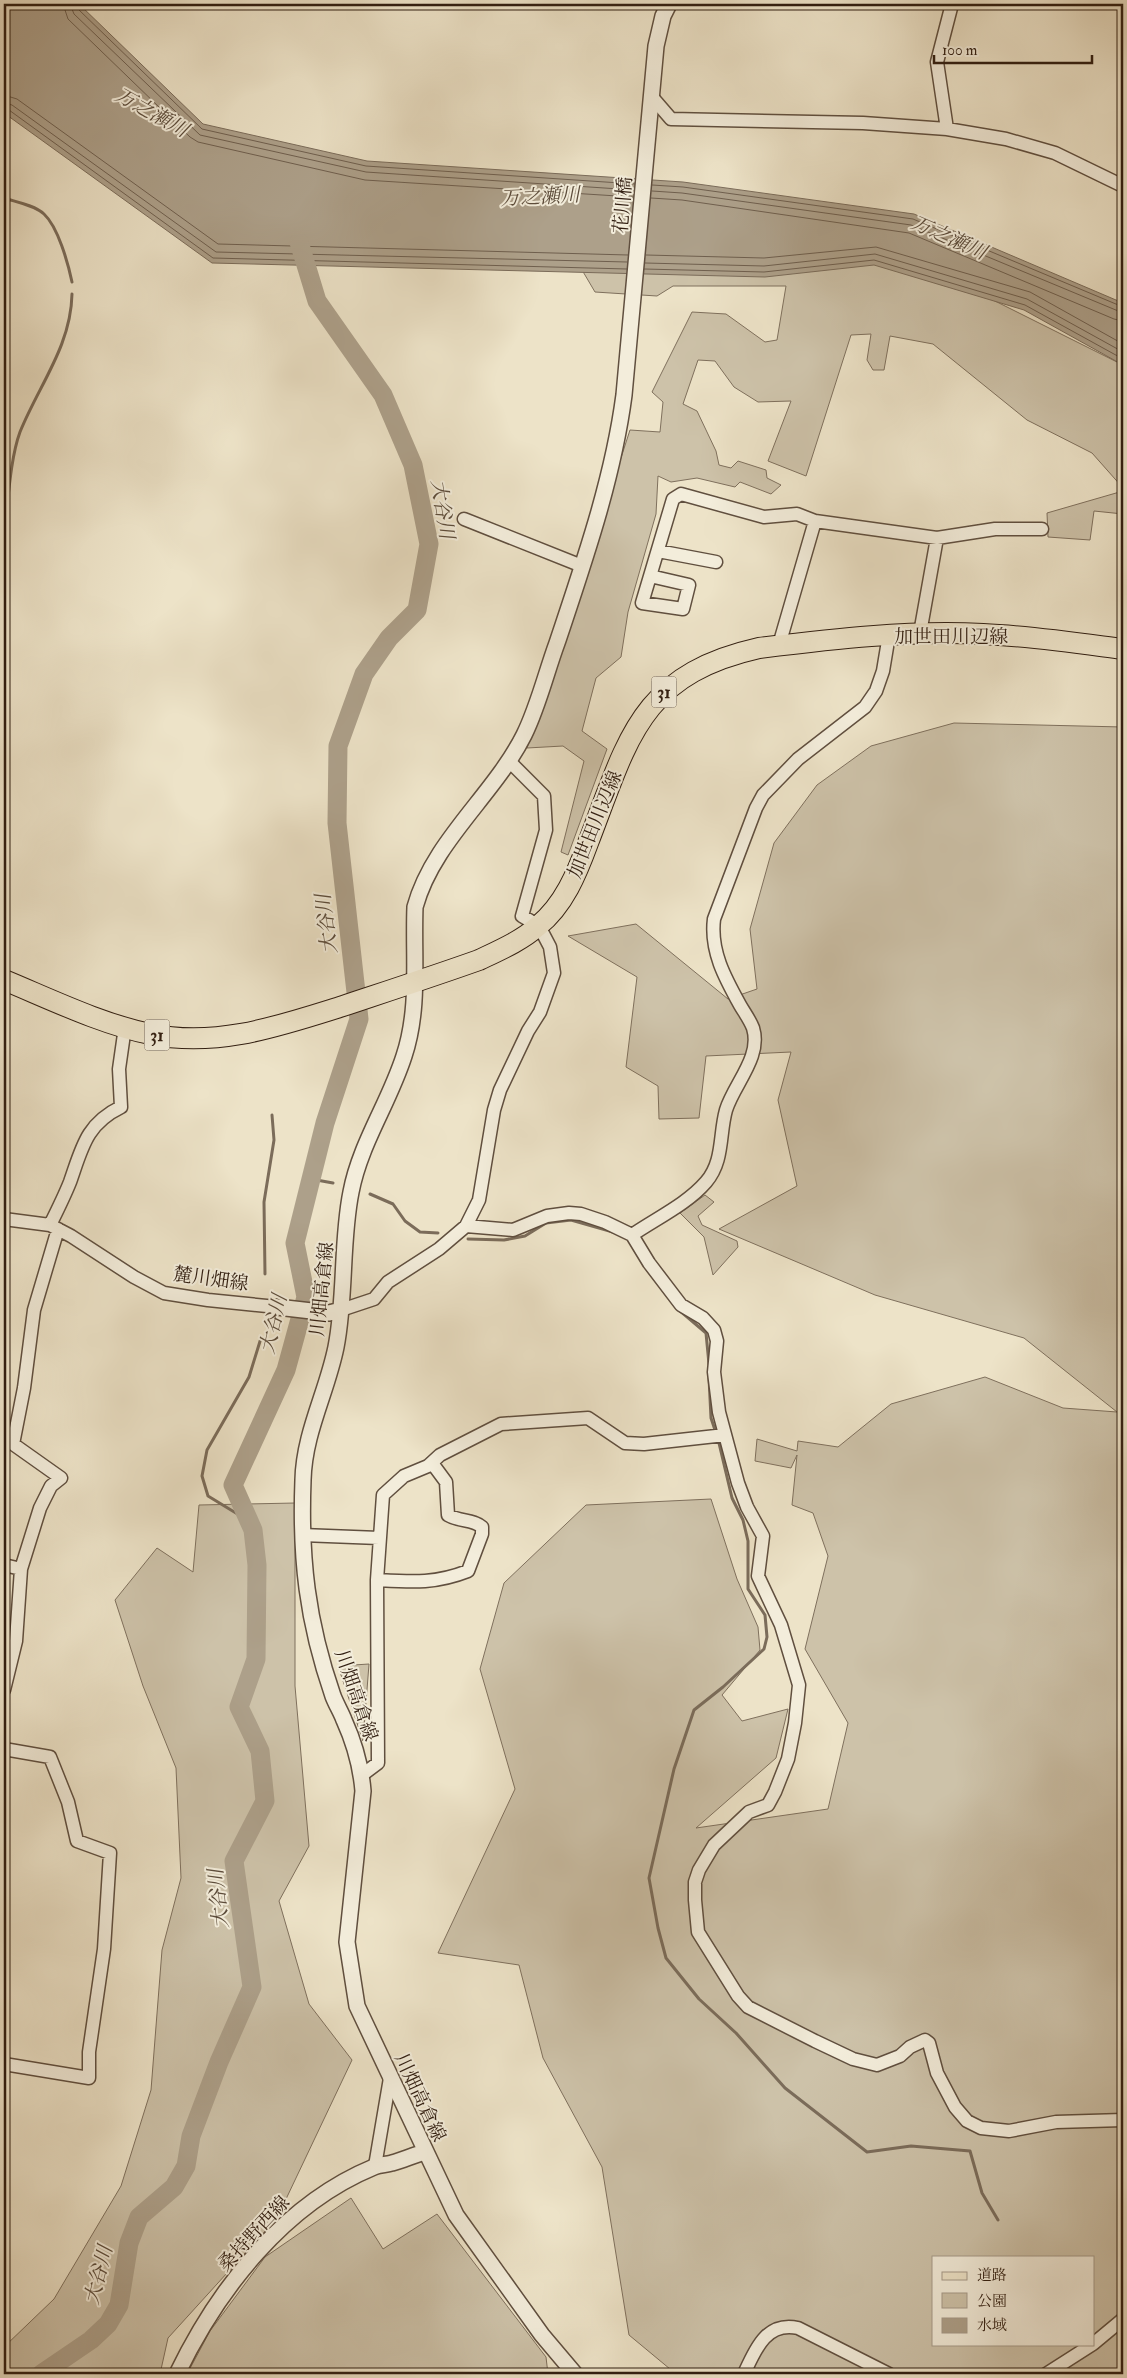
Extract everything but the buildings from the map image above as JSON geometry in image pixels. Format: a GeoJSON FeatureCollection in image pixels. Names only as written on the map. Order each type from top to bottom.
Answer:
{"type":"FeatureCollection","features":[{"type":"Feature","properties":{"kind":"main road","name":"加世田川辺線"},"geometry":{"type":"LineString","coordinates":[[4,980],[125,1028],[178,1038],[212,1038],[245,1035],[326,1012],[479,960],[509,946],[539,926],[576,877],[620,759],[641,719],[654,702],[673,684],[699,667],[733,654],[779,646],[920,633],[982,634],[1042,638],[1123,649]]}},
{"type":"Feature","properties":{"kind":"street","name":"花川橋"},"geometry":{"type":"LineString","coordinates":[[582,566],[621,421],[634,300],[656,46],[663,16],[669,4]]}},
{"type":"Feature","properties":{"kind":"street"},"geometry":{"type":"LineString","coordinates":[[947,128],[937,62],[952,4]]}},
{"type":"Feature","properties":{"kind":"street"},"geometry":{"type":"LineString","coordinates":[[652,97],[671,120],[863,123],[947,128],[1006,139],[1055,153],[1123,186]]}},
{"type":"Feature","properties":{"kind":"street"},"geometry":{"type":"LineString","coordinates":[[650,576],[673,499],[681,494],[764,517],[779,517],[788,513],[815,521],[938,538],[995,529],[1042,529]]}},
{"type":"Feature","properties":{"kind":"street"},"geometry":{"type":"LineString","coordinates":[[464,519],[582,566]]}},
{"type":"Feature","properties":{"kind":"street"},"geometry":{"type":"LineString","coordinates":[[779,646],[815,521]]}},
{"type":"Feature","properties":{"kind":"street"},"geometry":{"type":"LineString","coordinates":[[920,633],[938,538]]}},
{"type":"Feature","properties":{"kind":"street"},"geometry":{"type":"LineString","coordinates":[[658,551],[716,562]]}},
{"type":"Feature","properties":{"kind":"street","name":"川畑高倉線"},"geometry":{"type":"LineString","coordinates":[[575,2374],[542,2335],[456,2215],[357,2006],[347,1942],[363,1791],[362,1776],[352,1742],[333,1697],[310,1615],[303,1566],[302,1535],[303,1464],[311,1430],[329,1374],[351,1192],[362,1154],[405,1055],[413,1022],[408,985],[415,906],[420,889],[453,837],[509,761],[524,734],[582,566]]}},
{"type":"Feature","properties":{"kind":"street"},"geometry":{"type":"LineString","coordinates":[[632,1234],[692,1197],[716,1169],[726,1109],[751,1058],[754,1038],[753,1028],[728,984],[718,960],[712,936],[714,919],[756,808],[773,783],[798,759],[865,707],[876,691],[883,671],[889,635]]}},
{"type":"Feature","properties":{"kind":"street"},"geometry":{"type":"LineString","coordinates":[[335,1312],[374,1299],[388,1282],[439,1249],[466,1226],[479,1200],[494,1110],[500,1090],[520,1047],[540,1012],[554,973],[550,948],[539,926],[522,916],[546,830],[544,796],[509,761]]}},
{"type":"Feature","properties":{"kind":"street"},"geometry":{"type":"LineString","coordinates":[[4,1690],[16,1642],[21,1570],[40,1508],[51,1486],[60,1478],[9,1442],[24,1388],[34,1310],[54,1227],[83,1143],[94,1126],[105,1115],[121,1107],[120,1069],[125,1028]]}},
{"type":"Feature","properties":{"kind":"street"},"geometry":{"type":"LineString","coordinates":[[466,1226],[513,1230],[547,1216],[570,1212],[581,1214],[632,1234],[649,1264],[680,1305],[703,1318],[714,1330],[717,1341],[714,1372],[720,1436],[747,1507],[763,1536],[758,1576],[781,1625],[799,1685],[796,1723],[788,1759],[776,1792],[768,1805],[749,1812],[714,1845],[699,1870],[695,1882],[698,1932],[707,1950],[738,1996],[748,2007],[853,2058],[877,2065],[900,2056],[919,2042],[925,2040],[929,2043],[937,2074],[955,2107],[967,2121],[980,2128],[1009,2131],[1056,2122],[1123,2120]]}},
{"type":"Feature","properties":{"kind":"street","name":"麓川畑線"},"geometry":{"type":"LineString","coordinates":[[4,1219],[54,1227],[134,1277],[164,1292],[208,1300],[335,1312]]}},
{"type":"Feature","properties":{"kind":"street"},"geometry":{"type":"LineString","coordinates":[[362,1776],[378,1763],[377,1580],[383,1495],[404,1476],[432,1463],[440,1456],[501,1424],[588,1418],[625,1443],[644,1444],[720,1436]]}},
{"type":"Feature","properties":{"kind":"street"},"geometry":{"type":"LineString","coordinates":[[377,1580],[425,1583],[449,1578],[468,1570],[482,1534],[482,1527],[476,1522],[460,1521],[448,1515],[446,1482],[432,1463]]}},
{"type":"Feature","properties":{"kind":"street"},"geometry":{"type":"LineString","coordinates":[[302,1535],[379,1538]]}},
{"type":"Feature","properties":{"kind":"street"},"geometry":{"type":"LineString","coordinates":[[4,1565],[21,1570]]}},
{"type":"Feature","properties":{"kind":"street"},"geometry":{"type":"LineString","coordinates":[[4,1749],[50,1757],[68,1802],[77,1841],[110,1853],[104,1949],[89,2052],[89,2078],[4,2064]]}},
{"type":"Feature","properties":{"kind":"street"},"geometry":{"type":"LineString","coordinates":[[376,2166],[390,2078]]}},
{"type":"Feature","properties":{"kind":"street","name":"桑持野西線"},"geometry":{"type":"LineString","coordinates":[[177,2374],[209,2316],[246,2268],[280,2229],[313,2200],[376,2166],[425,2152]]}},
{"type":"Feature","properties":{"kind":"street"},"geometry":{"type":"LineString","coordinates":[[1094,2343],[1123,2319]]}},
{"type":"Feature","properties":{"kind":"street"},"geometry":{"type":"LineString","coordinates":[[744,2374],[755,2350],[764,2337],[770,2331],[788,2327],[798,2328],[889,2374]]}},
{"type":"Feature","properties":{"kind":"street"},"geometry":{"type":"LineString","coordinates":[[1046,2374],[1090,2346]]}},
{"type":"Feature","properties":{"kind":"green space"},"geometry":{"type":"Polygon","coordinates":[[[885,246],[1123,365],[1123,488],[1092,453],[1027,420],[933,344],[890,336],[884,370],[873,370],[867,360],[871,334],[851,335],[806,476],[768,461],[791,401],[758,402],[734,387],[715,361],[698,360],[683,404],[697,411],[716,451],[719,465],[731,468],[738,461],[766,470],[767,478],[781,485],[771,494],[740,482],[735,487],[697,478],[671,482],[658,476],[656,514],[628,612],[621,657],[596,678],[582,731],[607,749],[568,855],[561,852],[584,761],[563,746],[527,748],[630,430],[660,432],[663,402],[652,392],[692,312],[726,314],[765,342],[777,340],[786,286],[673,286],[657,296],[595,292],[572,253],[885,246]]]}},
{"type":"Feature","properties":{"kind":"green space"},"geometry":{"type":"Polygon","coordinates":[[[1123,491],[1123,514],[1094,511],[1090,540],[1048,537],[1047,513],[1123,491]]]}},
{"type":"Feature","properties":{"kind":"green space"},"geometry":{"type":"Polygon","coordinates":[[[954,723],[1123,727],[1123,2374],[676,2374],[629,2335],[602,2167],[543,2058],[519,1965],[438,1953],[515,1789],[480,1669],[504,1583],[586,1505],[711,1499],[737,1579],[758,1627],[760,1650],[722,1695],[742,1721],[788,1709],[776,1758],[696,1828],[828,1809],[848,1723],[805,1649],[828,1556],[813,1513],[792,1505],[797,1455],[791,1468],[755,1461],[757,1439],[797,1451],[798,1441],[838,1447],[891,1404],[985,1377],[1063,1408],[1117,1412],[1024,1338],[875,1295],[719,1229],[797,1186],[778,1100],[791,1052],[706,1056],[699,1118],[659,1119],[658,1086],[626,1067],[637,977],[568,936],[636,924],[728,999],[757,989],[750,929],[774,843],[817,785],[871,746],[954,723]]]}},
{"type":"Feature","properties":{"kind":"green space"},"geometry":{"type":"Polygon","coordinates":[[[705,1195],[714,1202],[698,1216],[702,1225],[737,1241],[738,1247],[713,1275],[704,1237],[680,1213],[705,1195]]]}},
{"type":"Feature","properties":{"kind":"green space"},"geometry":{"type":"Polygon","coordinates":[[[295,1503],[295,1686],[309,1846],[279,1901],[309,2004],[352,2060],[277,2218],[168,2338],[160,2374],[4,2374],[4,2347],[54,2299],[121,2186],[151,2090],[162,1950],[181,1878],[176,1768],[143,1686],[115,1600],[157,1548],[193,1572],[199,1505],[295,1503]]]}},
{"type":"Feature","properties":{"kind":"green space"},"geometry":{"type":"Polygon","coordinates":[[[369,1664],[363,1741],[338,1666],[369,1664]]]}},
{"type":"Feature","properties":{"kind":"green space"},"geometry":{"type":"Polygon","coordinates":[[[351,2198],[383,2249],[437,2214],[546,2357],[548,2374],[187,2374],[210,2331],[265,2257],[351,2198]]]}},
{"type":"Feature","properties":{"kind":"water","name":"万之瀬川"},"geometry":{"type":"Polygon","coordinates":[[[4,4],[79,4],[203,124],[367,161],[683,182],[914,214],[1123,303],[1123,365],[1024,310],[874,265],[765,277],[212,263],[4,113],[4,4]]]}},
{"type":"Feature","properties":{"kind":"waterway"},"geometry":{"type":"LineString","coordinates":[[4,198],[35,208],[49,220],[62,246],[72,282]]}},
{"type":"Feature","properties":{"kind":"waterway","name":"大谷川"},"geometry":{"type":"LineString","coordinates":[[41,2374],[91,2340],[108,2324],[119,2305],[129,2243],[139,2217],[174,2187],[186,2166],[191,2136],[219,2062],[252,1987],[234,1861],[265,1801],[260,1751],[239,1707],[256,1659],[257,1565],[253,1530],[233,1485],[286,1370],[306,1297],[295,1243],[325,1123],[359,1019],[337,823],[338,746],[364,674],[389,638],[417,610],[429,544],[413,465],[383,395],[317,301],[299,242]]}},
{"type":"Feature","properties":{"kind":"waterway"},"geometry":{"type":"LineString","coordinates":[[4,533],[12,468],[20,432],[60,348],[66,331],[72,294]]}},
{"type":"Feature","properties":{"kind":"waterway"},"geometry":{"type":"LineString","coordinates":[[265,1274],[264,1202],[274,1140],[272,1115]]}},
{"type":"Feature","properties":{"kind":"waterway"},"geometry":{"type":"LineString","coordinates":[[311,1179],[333,1183]]}},
{"type":"Feature","properties":{"kind":"waterway"},"geometry":{"type":"LineString","coordinates":[[370,1194],[393,1204],[405,1221],[420,1232],[438,1233]]}},
{"type":"Feature","properties":{"kind":"waterway"},"geometry":{"type":"LineString","coordinates":[[468,1239],[504,1240],[525,1236],[546,1223],[571,1220],[613,1232]]}},
{"type":"Feature","properties":{"kind":"waterway"},"geometry":{"type":"LineString","coordinates":[[679,1310],[706,1333],[709,1364]]}},
{"type":"Feature","properties":{"kind":"waterway"},"geometry":{"type":"LineString","coordinates":[[249,1521],[208,1496],[202,1476],[207,1450],[249,1377],[261,1338]]}},
{"type":"Feature","properties":{"kind":"waterway"},"geometry":{"type":"LineString","coordinates":[[709,1378],[711,1418],[716,1433]]}},
{"type":"Feature","properties":{"kind":"waterway"},"geometry":{"type":"LineString","coordinates":[[718,1439],[732,1498],[743,1520],[748,1541],[748,1589],[765,1615],[767,1637],[764,1649],[723,1687],[694,1710],[674,1769],[649,1878],[658,1928],[666,1958],[699,1999],[736,2033],[785,2088],[867,2152],[911,2146],[970,2151],[982,2193],[998,2220]]}}]}
